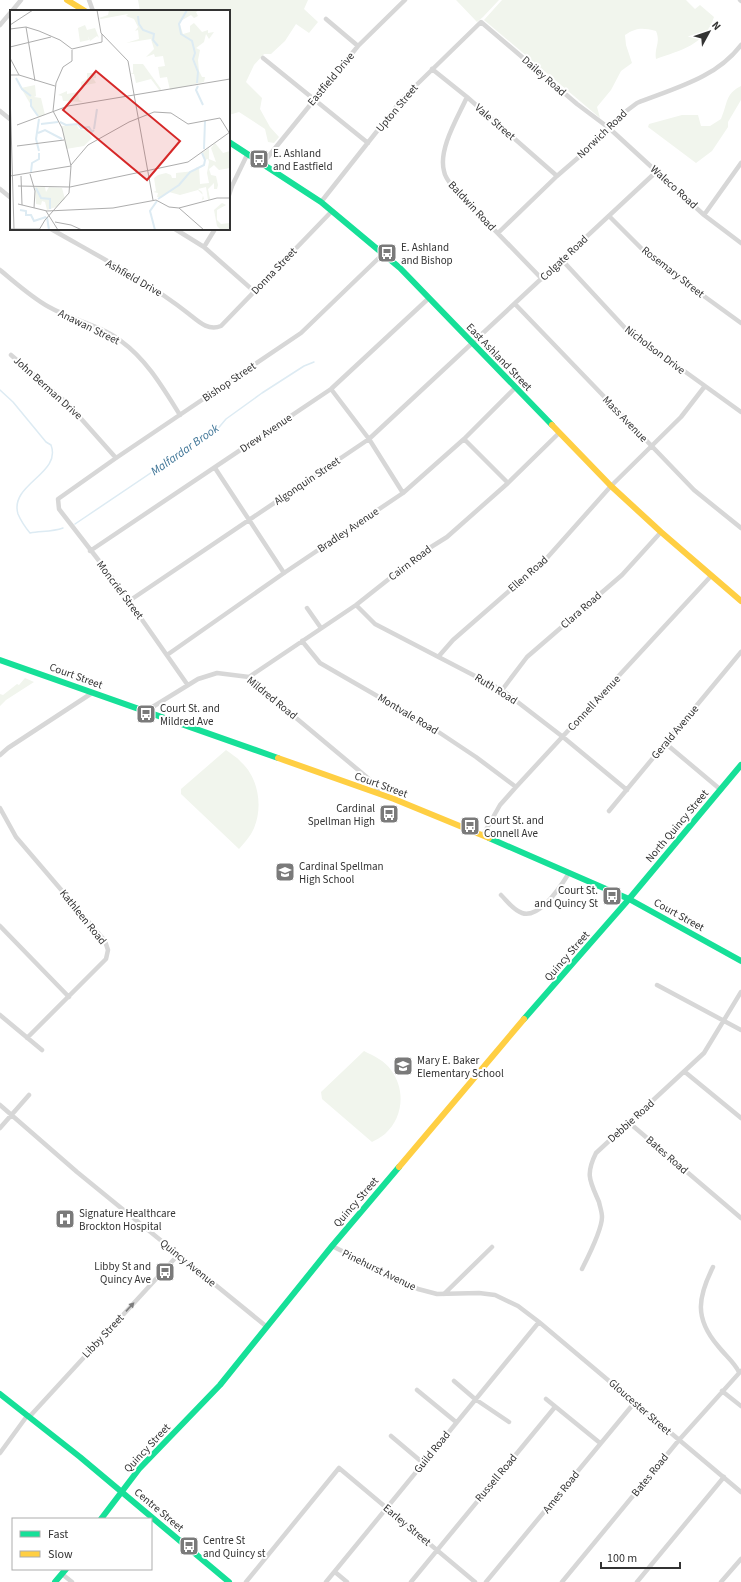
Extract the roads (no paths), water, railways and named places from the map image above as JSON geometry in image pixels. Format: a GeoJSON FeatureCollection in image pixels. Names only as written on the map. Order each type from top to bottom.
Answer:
{"type":"FeatureCollection","features":[{"type":"Feature","properties":{"kind":"main road"},"geometry":{"type":"LineString","coordinates":[[67,0],[83,10]]}},
{"type":"Feature","properties":{"kind":"main road","name":"East Ashland Street"},"geometry":{"type":"LineString","coordinates":[[230,143],[321,202],[400,268],[611,486],[661,532],[741,601]]}},
{"type":"Feature","properties":{"kind":"main road","name":"Court Street"},"geometry":{"type":"LineString","coordinates":[[0,660],[379,794],[483,835],[629,899],[741,961]]}},
{"type":"Feature","properties":{"kind":"main road","name":"North Quincy Street"},"geometry":{"type":"LineString","coordinates":[[629,899],[741,765]]}},
{"type":"Feature","properties":{"kind":"main road","name":"Quincy Street"},"geometry":{"type":"LineString","coordinates":[[102,1518],[121,1491],[140,1469],[220,1386],[332,1246],[522,1022],[629,899]]}},
{"type":"Feature","properties":{"kind":"main road","name":"Centre Street"},"geometry":{"type":"LineString","coordinates":[[0,1394],[70,1449],[229,1582]]}},
{"type":"Feature","properties":{"kind":"main road"},"geometry":{"type":"LineString","coordinates":[[55,1582],[64,1571]]}},
{"type":"Feature","properties":{"kind":"street"},"geometry":{"type":"LineString","coordinates":[[13,10],[21,0]]}},
{"type":"Feature","properties":{"kind":"street"},"geometry":{"type":"LineString","coordinates":[[89,0],[93,10]]}},
{"type":"Feature","properties":{"kind":"street","name":"Eastfield Drive"},"geometry":{"type":"LineString","coordinates":[[263,163],[358,46],[405,0]]}},
{"type":"Feature","properties":{"kind":"street"},"geometry":{"type":"LineString","coordinates":[[0,25],[10,13]]}},
{"type":"Feature","properties":{"kind":"street"},"geometry":{"type":"LineString","coordinates":[[326,19],[358,46]]}},
{"type":"Feature","properties":{"kind":"street","name":"Upton Street"},"geometry":{"type":"LineString","coordinates":[[321,202],[404,97],[481,22]]}},
{"type":"Feature","properties":{"kind":"street","name":"Dailey Road"},"geometry":{"type":"LineString","coordinates":[[481,22],[577,104],[609,128]]}},
{"type":"Feature","properties":{"kind":"street","name":"Norwich Road"},"geometry":{"type":"LineString","coordinates":[[498,233],[557,176],[602,137],[621,114],[637,103],[705,76],[715,70],[741,45]]}},
{"type":"Feature","properties":{"kind":"street"},"geometry":{"type":"LineString","coordinates":[[263,58],[368,143]]}},
{"type":"Feature","properties":{"kind":"street","name":"Vale Street"},"geometry":{"type":"LineString","coordinates":[[432,69],[467,97],[557,176]]}},
{"type":"Feature","properties":{"kind":"street","name":"Baldwin Road"},"geometry":{"type":"LineString","coordinates":[[467,97],[446,144],[443,160],[444,172],[454,188],[542,279]]}},
{"type":"Feature","properties":{"kind":"street"},"geometry":{"type":"LineString","coordinates":[[0,111],[10,119]]}},
{"type":"Feature","properties":{"kind":"street","name":"Waleco Road"},"geometry":{"type":"LineString","coordinates":[[609,128],[704,215],[741,243]]}},
{"type":"Feature","properties":{"kind":"street"},"geometry":{"type":"LineString","coordinates":[[230,192],[247,155]]}},
{"type":"Feature","properties":{"kind":"street"},"geometry":{"type":"LineString","coordinates":[[704,215],[741,163]]}},
{"type":"Feature","properties":{"kind":"street","name":"Colgate Road"},"geometry":{"type":"LineString","coordinates":[[472,344],[656,172]]}},
{"type":"Feature","properties":{"kind":"street"},"geometry":{"type":"LineString","coordinates":[[0,189],[10,197]]}},
{"type":"Feature","properties":{"kind":"street","name":"Donna Street"},"geometry":{"type":"LineString","coordinates":[[215,329],[221,326],[255,292],[332,212]]}},
{"type":"Feature","properties":{"kind":"street","name":"Rosemary Street"},"geometry":{"type":"LineString","coordinates":[[609,216],[650,256],[741,323]]}},
{"type":"Feature","properties":{"kind":"street","name":"Ashfield Drive"},"geometry":{"type":"LineString","coordinates":[[53,230],[165,295],[204,326],[215,329]]}},
{"type":"Feature","properties":{"kind":"street"},"geometry":{"type":"LineString","coordinates":[[177,230],[204,247],[255,292]]}},
{"type":"Feature","properties":{"kind":"street"},"geometry":{"type":"LineString","coordinates":[[204,247],[214,230]]}},
{"type":"Feature","properties":{"kind":"street","name":"Bishop Street"},"geometry":{"type":"LineString","coordinates":[[62,495],[301,333],[383,254]]}},
{"type":"Feature","properties":{"kind":"street","name":"Nicholson Drive"},"geometry":{"type":"LineString","coordinates":[[562,260],[626,329],[741,412]]}},
{"type":"Feature","properties":{"kind":"street","name":"Anawan Street"},"geometry":{"type":"LineString","coordinates":[[0,270],[26,292],[49,307],[106,332],[120,340],[143,362],[180,414]]}},
{"type":"Feature","properties":{"kind":"street","name":"Drew Avenue"},"geometry":{"type":"LineString","coordinates":[[90,551],[331,390],[429,298]]}},
{"type":"Feature","properties":{"kind":"street","name":"Mass Avenue"},"geometry":{"type":"LineString","coordinates":[[515,304],[694,490],[741,528]]}},
{"type":"Feature","properties":{"kind":"street","name":"Algonquin Street"},"geometry":{"type":"LineString","coordinates":[[129,601],[369,439],[472,344]]}},
{"type":"Feature","properties":{"kind":"street","name":"John Berman Drive"},"geometry":{"type":"LineString","coordinates":[[11,355],[68,404],[116,458]]}},
{"type":"Feature","properties":{"kind":"street","name":"Ellen Road"},"geometry":{"type":"LineString","coordinates":[[439,656],[453,640],[546,559],[611,486],[681,417],[704,386]]}},
{"type":"Feature","properties":{"kind":"street","name":"Bradley Avenue"},"geometry":{"type":"LineString","coordinates":[[167,655],[284,573],[403,493],[464,438],[515,388]]}},
{"type":"Feature","properties":{"kind":"street"},"geometry":{"type":"LineString","coordinates":[[331,390],[369,439],[403,493]]}},
{"type":"Feature","properties":{"kind":"street","name":"Cairn Road"},"geometry":{"type":"LineString","coordinates":[[249,676],[356,605],[423,552],[447,537],[508,483],[559,433]]}},
{"type":"Feature","properties":{"kind":"street"},"geometry":{"type":"LineString","coordinates":[[464,438],[508,483]]}},
{"type":"Feature","properties":{"kind":"street"},"geometry":{"type":"LineString","coordinates":[[215,468],[284,573]]}},
{"type":"Feature","properties":{"kind":"street","name":"Moncrief Street"},"geometry":{"type":"LineString","coordinates":[[62,495],[58,499],[59,509],[129,601],[187,684]]}},
{"type":"Feature","properties":{"kind":"street","name":"Clara Road"},"geometry":{"type":"LineString","coordinates":[[502,690],[527,657],[622,575],[661,532]]}},
{"type":"Feature","properties":{"kind":"street","name":"Connell Avenue"},"geometry":{"type":"LineString","coordinates":[[483,835],[500,805],[711,576]]}},
{"type":"Feature","properties":{"kind":"street","name":"Ruth Road"},"geometry":{"type":"LineString","coordinates":[[356,605],[375,624],[502,690],[563,737],[626,790]]}},
{"type":"Feature","properties":{"kind":"street"},"geometry":{"type":"LineString","coordinates":[[307,608],[321,628]]}},
{"type":"Feature","properties":{"kind":"street","name":"Montvale Road"},"geometry":{"type":"LineString","coordinates":[[302,641],[320,663],[431,727],[476,757],[516,787]]}},
{"type":"Feature","properties":{"kind":"street","name":"Gerald Avenue"},"geometry":{"type":"LineString","coordinates":[[609,811],[741,652]]}},
{"type":"Feature","properties":{"kind":"street","name":"Mildred Road"},"geometry":{"type":"LineString","coordinates":[[146,711],[198,678],[217,673],[249,676],[265,692],[375,784],[379,794]]}},
{"type":"Feature","properties":{"kind":"street"},"geometry":{"type":"LineString","coordinates":[[0,754],[92,693]]}},
{"type":"Feature","properties":{"kind":"street"},"geometry":{"type":"LineString","coordinates":[[665,743],[720,790]]}},
{"type":"Feature","properties":{"kind":"street","name":"Kathleen Road"},"geometry":{"type":"LineString","coordinates":[[0,808],[16,837],[107,945],[108,950],[106,959],[27,1038]]}},
{"type":"Feature","properties":{"kind":"street"},"geometry":{"type":"LineString","coordinates":[[500,895],[520,913],[534,913],[538,911],[554,894],[569,873]]}},
{"type":"Feature","properties":{"kind":"street"},"geometry":{"type":"LineString","coordinates":[[0,926],[69,996]]}},
{"type":"Feature","properties":{"kind":"street"},"geometry":{"type":"LineString","coordinates":[[657,985],[725,1020],[741,1030]]}},
{"type":"Feature","properties":{"kind":"street","name":"Debbie Road"},"geometry":{"type":"LineString","coordinates":[[582,1269],[600,1227],[602,1218],[600,1207],[589,1178],[590,1165],[596,1153],[704,1054],[741,992]]}},
{"type":"Feature","properties":{"kind":"street"},"geometry":{"type":"LineString","coordinates":[[0,1015],[42,1050]]}},
{"type":"Feature","properties":{"kind":"street"},"geometry":{"type":"LineString","coordinates":[[685,1072],[741,1118]]}},
{"type":"Feature","properties":{"kind":"street"},"geometry":{"type":"LineString","coordinates":[[0,1128],[29,1095]]}},
{"type":"Feature","properties":{"kind":"street","name":"Quincy Avenue"},"geometry":{"type":"LineString","coordinates":[[0,1105],[178,1255],[267,1327]]}},
{"type":"Feature","properties":{"kind":"street","name":"Bates Road"},"geometry":{"type":"LineString","coordinates":[[630,1122],[741,1218]]}},
{"type":"Feature","properties":{"kind":"street","name":"Pinehurst Avenue"},"geometry":{"type":"LineString","coordinates":[[332,1246],[413,1287],[430,1293],[479,1293],[496,1295],[512,1302],[539,1322]]}},
{"type":"Feature","properties":{"kind":"street"},"geometry":{"type":"LineString","coordinates":[[444,1294],[492,1247]]}},
{"type":"Feature","properties":{"kind":"street","name":"Libby Street"},"geometry":{"type":"LineString","coordinates":[[0,1453],[27,1416],[31,1415],[178,1255]]}},
{"type":"Feature","properties":{"kind":"street"},"geometry":{"type":"LineString","coordinates":[[713,1267],[701,1298],[700,1307],[703,1322],[713,1339],[740,1371]]}},
{"type":"Feature","properties":{"kind":"street","name":"Guild Road"},"geometry":{"type":"LineString","coordinates":[[326,1582],[539,1322]]}},
{"type":"Feature","properties":{"kind":"street","name":"Gloucester Street"},"geometry":{"type":"LineString","coordinates":[[539,1322],[741,1492]]}},
{"type":"Feature","properties":{"kind":"street","name":"Bates Road"},"geometry":{"type":"LineString","coordinates":[[562,1582],[679,1440],[740,1371]]}},
{"type":"Feature","properties":{"kind":"street"},"geometry":{"type":"LineString","coordinates":[[454,1381],[475,1399],[509,1422]]}},
{"type":"Feature","properties":{"kind":"street"},"geometry":{"type":"LineString","coordinates":[[417,1390],[456,1422]]}},
{"type":"Feature","properties":{"kind":"street"},"geometry":{"type":"LineString","coordinates":[[722,1391],[741,1406]]}},
{"type":"Feature","properties":{"kind":"street"},"geometry":{"type":"LineString","coordinates":[[546,1399],[600,1443]]}},
{"type":"Feature","properties":{"kind":"street","name":"Ames Road"},"geometry":{"type":"LineString","coordinates":[[486,1582],[635,1402]]}},
{"type":"Feature","properties":{"kind":"street","name":"Russell Road"},"geometry":{"type":"LineString","coordinates":[[411,1582],[555,1407]]}},
{"type":"Feature","properties":{"kind":"street"},"geometry":{"type":"LineString","coordinates":[[390,1436],[424,1463]]}},
{"type":"Feature","properties":{"kind":"street","name":"Earley Street"},"geometry":{"type":"LineString","coordinates":[[246,1582],[339,1468],[475,1582]]}},
{"type":"Feature","properties":{"kind":"street"},"geometry":{"type":"LineString","coordinates":[[637,1582],[724,1477]]}},
{"type":"Feature","properties":{"kind":"street"},"geometry":{"type":"LineString","coordinates":[[721,1582],[741,1559]]}},
{"type":"Feature","properties":{"kind":"street"},"geometry":{"type":"LineString","coordinates":[[64,1571],[72,1582]]}},
{"type":"Feature","properties":{"kind":"street"},"geometry":{"type":"LineString","coordinates":[[335,1572],[347,1582]]}},
{"type":"Feature","properties":{"kind":"waterway","name":"Malfardar Brook"},"geometry":{"type":"LineString","coordinates":[[75,524],[207,435],[215,432],[226,419],[262,393],[304,366],[314,362]]}},
{"type":"Feature","properties":{"kind":"waterway","name":"Malfardar Brook"},"geometry":{"type":"LineString","coordinates":[[0,390],[13,402],[46,442],[51,445],[52,455],[49,464],[21,495],[17,504],[19,517],[30,533],[63,528]]}},
{"type":"Feature","properties":{"kind":"place","name":"E. Ashland and Eastfield"},"geometry":{"type":"Point","coordinates":[259,159]}},
{"type":"Feature","properties":{"kind":"place","name":"E. Ashland and Bishop"},"geometry":{"type":"Point","coordinates":[387,253]}},
{"type":"Feature","properties":{"kind":"place","name":"Court St. and Mildred Ave"},"geometry":{"type":"Point","coordinates":[146,714]}},
{"type":"Feature","properties":{"kind":"place","name":"Cardinal Spellman High"},"geometry":{"type":"Point","coordinates":[389,814]}},
{"type":"Feature","properties":{"kind":"place","name":"Court St. and Connell Ave"},"geometry":{"type":"Point","coordinates":[470,826]}},
{"type":"Feature","properties":{"kind":"place","name":"Cardinal Spellman High School"},"geometry":{"type":"Point","coordinates":[285,872]}},
{"type":"Feature","properties":{"kind":"place","name":"Court St. and Quincy St"},"geometry":{"type":"Point","coordinates":[612,896]}},
{"type":"Feature","properties":{"kind":"place","name":"Mary E. Baker Elementary School"},"geometry":{"type":"Point","coordinates":[403,1066]}},
{"type":"Feature","properties":{"kind":"place","name":"Signature Healthcare Brockton Hospital"},"geometry":{"type":"Point","coordinates":[65,1219]}},
{"type":"Feature","properties":{"kind":"place","name":"Libby St and Quincy Ave"},"geometry":{"type":"Point","coordinates":[165,1272]}},
{"type":"Feature","properties":{"kind":"place","name":"Centre St and Quincy st"},"geometry":{"type":"Point","coordinates":[189,1546]}}]}
